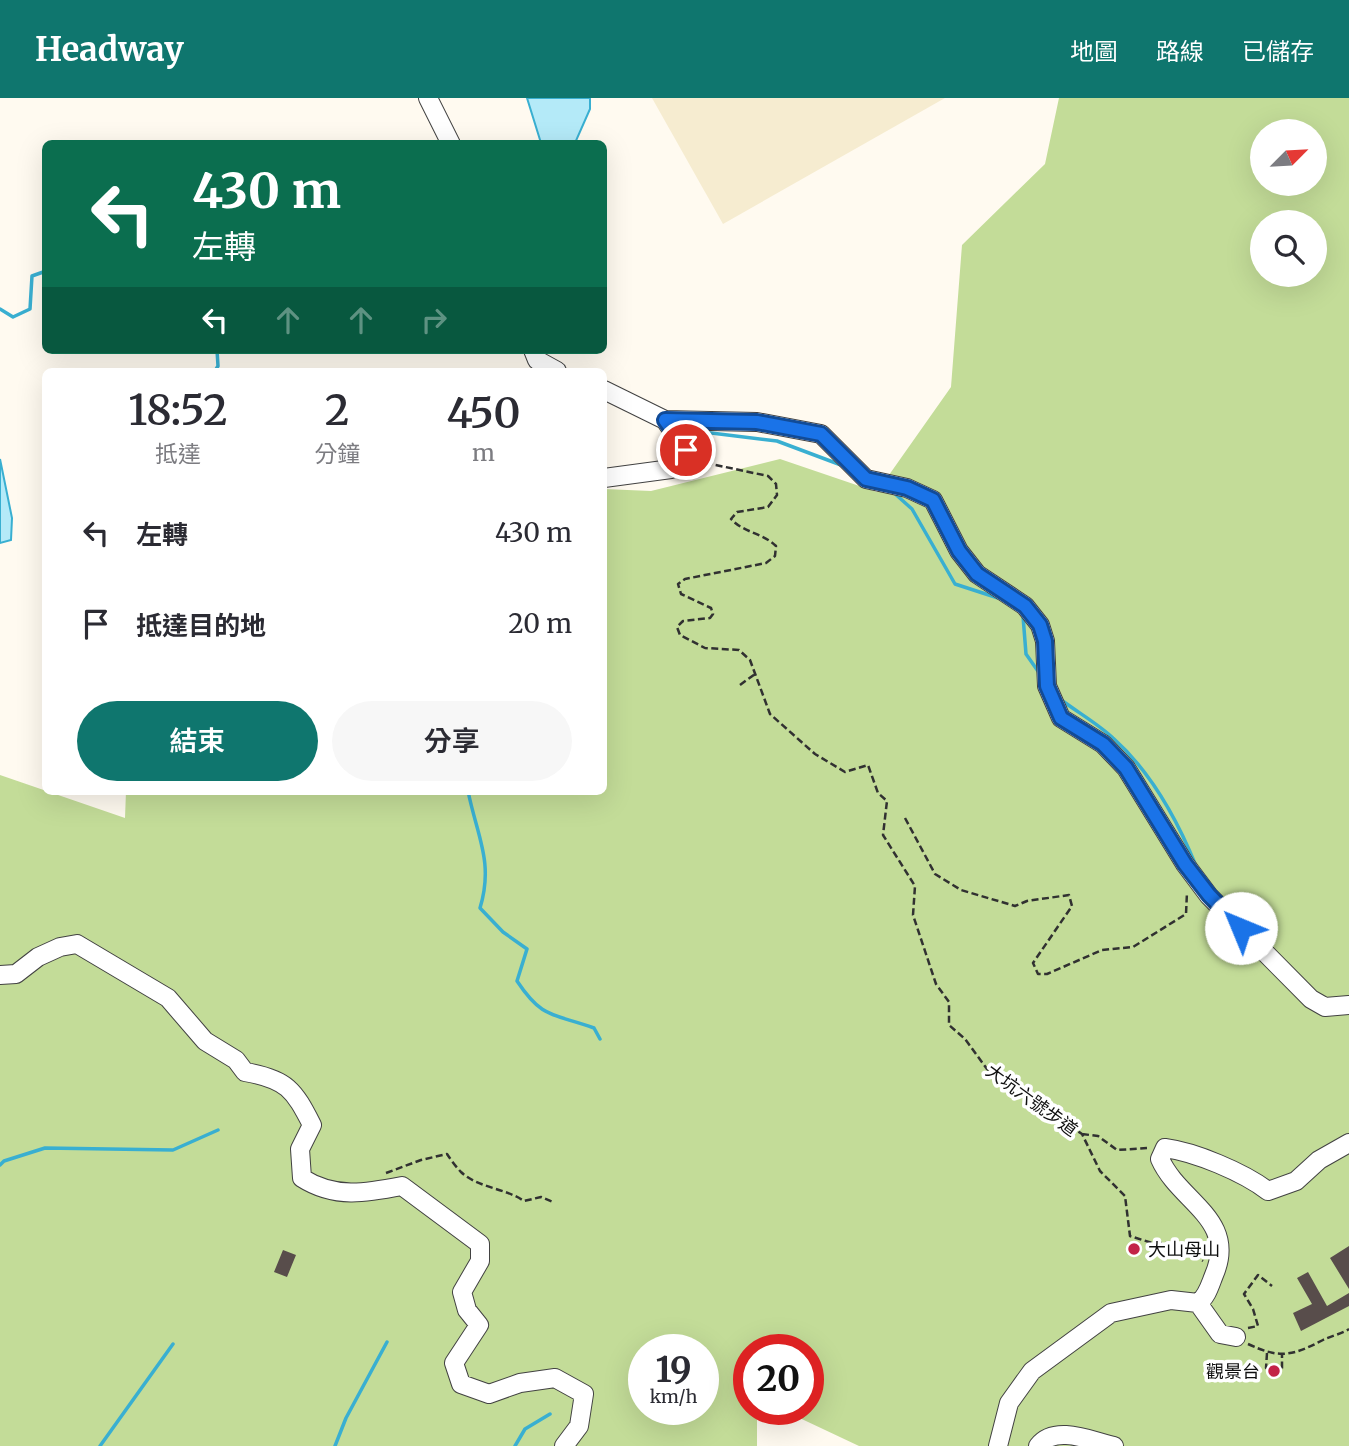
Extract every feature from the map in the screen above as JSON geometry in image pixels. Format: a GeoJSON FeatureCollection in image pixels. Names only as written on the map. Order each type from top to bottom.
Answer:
{"type":"FeatureCollection","features":[{"type":"Feature","properties":{"kind":"lane"},"geometry":{"type":"LineString","coordinates":[[428,98],[449,140]]}},
{"type":"Feature","properties":{"kind":"lane"},"geometry":{"type":"LineString","coordinates":[[607,391],[665,420],[757,422],[821,434],[866,479],[907,488],[933,500],[959,551],[977,574],[1025,606],[1040,625],[1045,641],[1047,686],[1061,718],[1103,744],[1126,768],[1185,864],[1209,895],[1311,999],[1325,1007],[1349,1005]]}},
{"type":"Feature","properties":{"kind":"lane"},"geometry":{"type":"LineString","coordinates":[[607,478],[671,469],[686,450],[665,420]]}},
{"type":"Feature","properties":{"kind":"lane"},"geometry":{"type":"LineString","coordinates":[[0,975],[16,974],[38,957],[61,947],[77,944],[98,955],[168,998],[205,1041],[236,1060],[245,1072],[265,1075],[296,1093],[312,1125],[300,1149],[302,1178],[314,1186],[337,1194],[372,1192],[402,1186],[480,1244],[480,1261],[462,1292],[467,1310],[479,1325],[454,1363],[461,1384],[489,1394],[520,1383],[555,1378],[584,1394],[579,1426],[564,1446]]}},
{"type":"Feature","properties":{"kind":"lane"},"geometry":{"type":"LineString","coordinates":[[998,1446],[1009,1403],[1032,1371],[1111,1313],[1171,1300],[1198,1303],[1204,1299],[1217,1268],[1220,1248],[1214,1223],[1167,1175],[1160,1159],[1165,1148],[1181,1150],[1256,1182],[1268,1191],[1296,1181],[1319,1160],[1349,1143]]}},
{"type":"Feature","properties":{"kind":"lane"},"geometry":{"type":"LineString","coordinates":[[1198,1303],[1220,1334],[1232,1337]]}},
{"type":"Feature","properties":{"kind":"lane"},"geometry":{"type":"LineString","coordinates":[[1038,1446],[1042,1440],[1056,1434],[1114,1446]]}},
{"type":"Feature","properties":{"kind":"path","name":"大坑六號步道"},"geometry":{"type":"LineString","coordinates":[[686,450],[697,451],[711,464],[768,476],[776,484],[777,495],[768,507],[737,512],[731,519],[738,527],[768,538],[776,546],[775,556],[766,563],[685,579],[678,584],[681,594],[711,608],[713,614],[710,618],[683,621],[677,627],[680,635],[705,648],[738,650],[750,660],[770,714],[815,754],[845,772],[868,765],[878,793],[887,801],[883,835],[915,887],[913,915],[936,984],[949,1002],[949,1025],[965,1039],[987,1069],[1082,1134],[1100,1171],[1125,1196],[1130,1236],[1152,1243],[1173,1243],[1170,1254],[1179,1254]]}},
{"type":"Feature","properties":{"kind":"path"},"geometry":{"type":"LineString","coordinates":[[740,685],[755,674]]}},
{"type":"Feature","properties":{"kind":"path"},"geometry":{"type":"LineString","coordinates":[[905,818],[935,874],[961,890],[1015,906],[1027,901],[1069,895],[1072,906],[1033,963],[1038,974],[1047,974],[1102,950],[1133,947],[1186,914],[1187,891]]}},
{"type":"Feature","properties":{"kind":"path"},"geometry":{"type":"LineString","coordinates":[[1082,1134],[1098,1136],[1117,1150],[1165,1148]]}},
{"type":"Feature","properties":{"kind":"path"},"geometry":{"type":"LineString","coordinates":[[372,1192],[379,1176],[447,1154],[462,1173],[473,1180],[514,1194],[524,1201],[541,1197],[553,1202]]}},
{"type":"Feature","properties":{"kind":"path"},"geometry":{"type":"LineString","coordinates":[[1232,1337],[1234,1330],[1258,1326],[1253,1309],[1244,1294],[1258,1275],[1272,1286]]}},
{"type":"Feature","properties":{"kind":"path"},"geometry":{"type":"LineString","coordinates":[[1260,1349],[1282,1355],[1309,1348],[1349,1329]]}},
{"type":"Feature","properties":{"kind":"path"},"geometry":{"type":"LineString","coordinates":[[1267,1353],[1266,1368],[1282,1370],[1282,1355]]}},
{"type":"Feature","properties":{"kind":"shaded area"},"geometry":{"type":"Polygon","coordinates":[[[652,98],[945,98],[723,224],[652,98]]]}},
{"type":"Feature","properties":{"kind":"green space"},"geometry":{"type":"Polygon","coordinates":[[[1059,98],[1349,98],[1349,1446],[859,1446],[814,1425],[824,1425],[824,1334],[733,1334],[733,1425],[757,1425],[757,1446],[0,1446],[0,775],[42,789],[42,795],[58,795],[125,818],[126,795],[607,795],[607,489],[651,491],[780,459],[877,492],[951,387],[962,245],[1045,164],[1059,98]]]}},
{"type":"Feature","properties":{"kind":"water"},"geometry":{"type":"Polygon","coordinates":[[[527,98],[590,98],[590,109],[576,140],[540,140],[527,98]]]}},
{"type":"Feature","properties":{"kind":"water"},"geometry":{"type":"Polygon","coordinates":[[[0,459],[12,518],[11,540],[0,543],[0,459]]]}},
{"type":"Feature","properties":{"kind":"building"},"geometry":{"type":"Polygon","coordinates":[[[1349,1246],[1349,1289],[1330,1258],[1349,1246]]]}},
{"type":"Feature","properties":{"kind":"building"},"geometry":{"type":"Polygon","coordinates":[[[283,1250],[296,1255],[287,1277],[274,1272],[283,1250]]]}},
{"type":"Feature","properties":{"kind":"building"},"geometry":{"type":"Polygon","coordinates":[[[1308,1272],[1327,1306],[1349,1293],[1349,1306],[1301,1331],[1293,1313],[1312,1304],[1297,1278],[1308,1272]]]}},
{"type":"Feature","properties":{"kind":"waterway"},"geometry":{"type":"LineString","coordinates":[[0,309],[13,317],[30,309],[32,276],[42,272]]}},
{"type":"Feature","properties":{"kind":"waterway"},"geometry":{"type":"LineString","coordinates":[[217,354],[217,368]]}},
{"type":"Feature","properties":{"kind":"waterway"},"geometry":{"type":"LineString","coordinates":[[687,430],[777,441],[841,465]]}},
{"type":"Feature","properties":{"kind":"waterway"},"geometry":{"type":"LineString","coordinates":[[893,492],[912,509],[955,584],[998,598]]}},
{"type":"Feature","properties":{"kind":"waterway"},"geometry":{"type":"LineString","coordinates":[[1023,616],[1026,654],[1040,674]]}},
{"type":"Feature","properties":{"kind":"waterway"},"geometry":{"type":"LineString","coordinates":[[1060,699],[1107,733],[1139,765],[1171,814],[1196,866]]}},
{"type":"Feature","properties":{"kind":"waterway"},"geometry":{"type":"LineString","coordinates":[[469,795],[485,863],[484,892],[480,908],[503,932],[527,949],[517,981],[542,1009],[594,1028],[600,1039]]}},
{"type":"Feature","properties":{"kind":"waterway"},"geometry":{"type":"LineString","coordinates":[[1230,905],[1272,944]]}},
{"type":"Feature","properties":{"kind":"waterway"},"geometry":{"type":"LineString","coordinates":[[0,1165],[4,1161],[45,1148],[173,1150],[218,1130]]}},
{"type":"Feature","properties":{"kind":"waterway"},"geometry":{"type":"LineString","coordinates":[[335,1446],[346,1418],[387,1342]]}},
{"type":"Feature","properties":{"kind":"waterway"},"geometry":{"type":"LineString","coordinates":[[100,1446],[173,1344]]}},
{"type":"Feature","properties":{"kind":"waterway"},"geometry":{"type":"LineString","coordinates":[[515,1446],[525,1429],[550,1414]]}},
{"type":"Feature","properties":{"kind":"place","name":"大山母山"},"geometry":{"type":"Point","coordinates":[1134,1249]}},
{"type":"Feature","properties":{"kind":"place","name":"觀景台"},"geometry":{"type":"Point","coordinates":[1274,1371]}},
{"type":"Feature","properties":{"kind":"route"},"geometry":{"type":"LineString","coordinates":[[686,450],[665,420],[757,422],[788,427],[821,434],[846,456],[866,479],[907,488],[933,500],[959,551],[977,574],[1025,606],[1040,625],[1045,641],[1047,686],[1061,718],[1103,744],[1126,768],[1185,864],[1209,895],[1241,928]]}}]}
